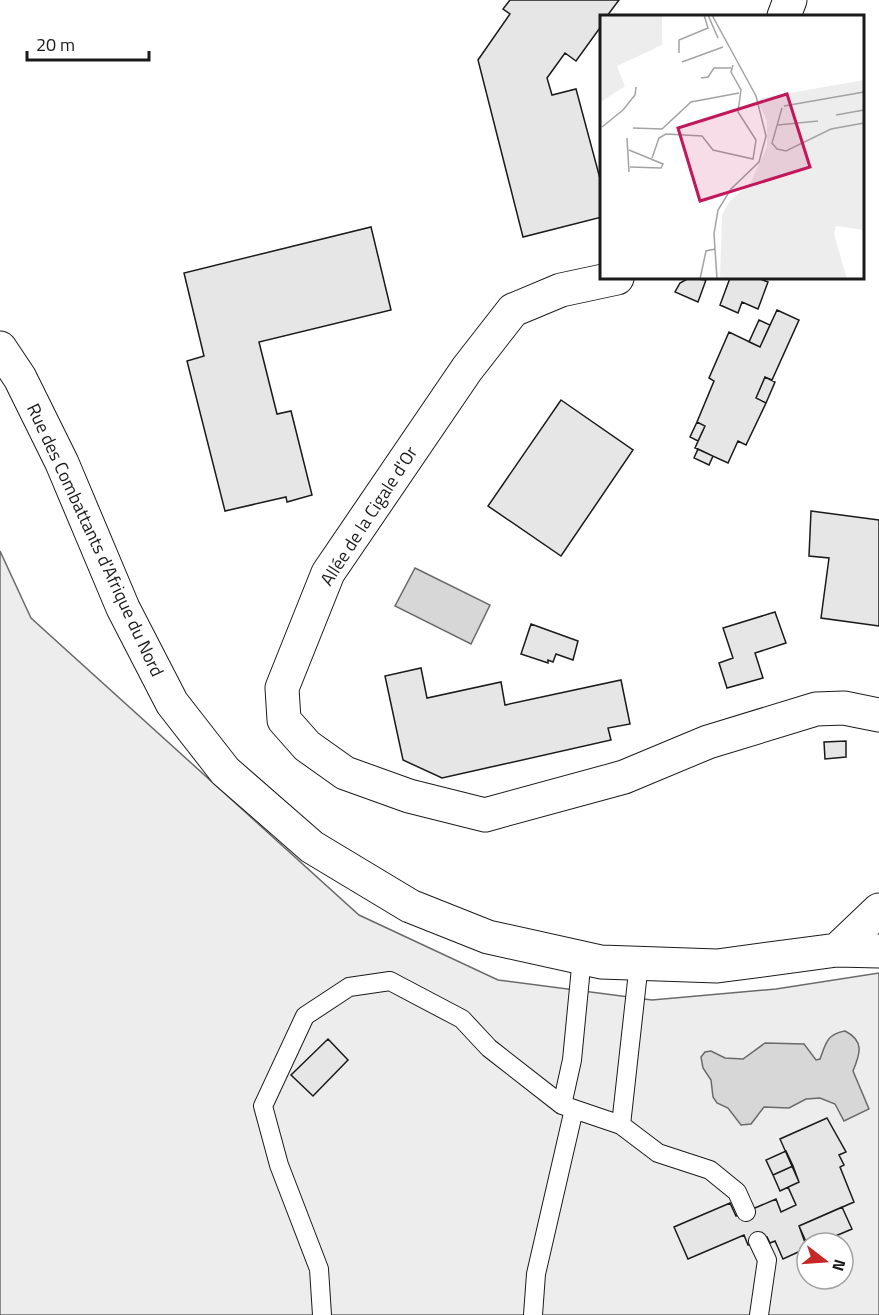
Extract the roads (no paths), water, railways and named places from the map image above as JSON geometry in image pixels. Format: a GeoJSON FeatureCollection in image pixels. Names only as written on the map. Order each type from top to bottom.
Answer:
{"type":"FeatureCollection","features":[{"type":"Feature","properties":{"kind":"main road"},"geometry":{"type":"LineString","coordinates":[[784,15],[790,0]]}},
{"type":"Feature","properties":{"kind":"main road","name":"Allée de la Cigale d'Or"},"geometry":{"type":"LineString","coordinates":[[612,279],[561,290],[513,310],[467,369],[328,573],[282,688],[284,720],[307,746],[345,773],[409,795],[485,815],[624,777],[708,742],[816,709],[844,708],[879,715]]}},
{"type":"Feature","properties":{"kind":"main road","name":"Rue des Combattants d'Afrique du Nord"},"geometry":{"type":"LineString","coordinates":[[0,348],[20,378],[62,463],[123,608],[172,703],[225,771],[312,847],[410,906],[488,937],[601,962],[717,966],[837,950],[879,951]]}},
{"type":"Feature","properties":{"kind":"main road"},"geometry":{"type":"LineString","coordinates":[[837,950],[879,910]]}},
{"type":"Feature","properties":{"kind":"lane"},"geometry":{"type":"LineString","coordinates":[[533,1315],[536,1274],[568,1107],[582,957]]}},
{"type":"Feature","properties":{"kind":"lane"},"geometry":{"type":"LineString","coordinates":[[621,1125],[639,963]]}},
{"type":"Feature","properties":{"kind":"lane"},"geometry":{"type":"LineString","coordinates":[[322,1315],[319,1269],[279,1165],[263,1106],[305,1016],[349,987],[390,981],[462,1018],[489,1048],[568,1107],[621,1125],[658,1153],[710,1170],[737,1192],[746,1212]]}},
{"type":"Feature","properties":{"kind":"lane"},"geometry":{"type":"LineString","coordinates":[[758,1241],[767,1260],[759,1315]]}}]}
